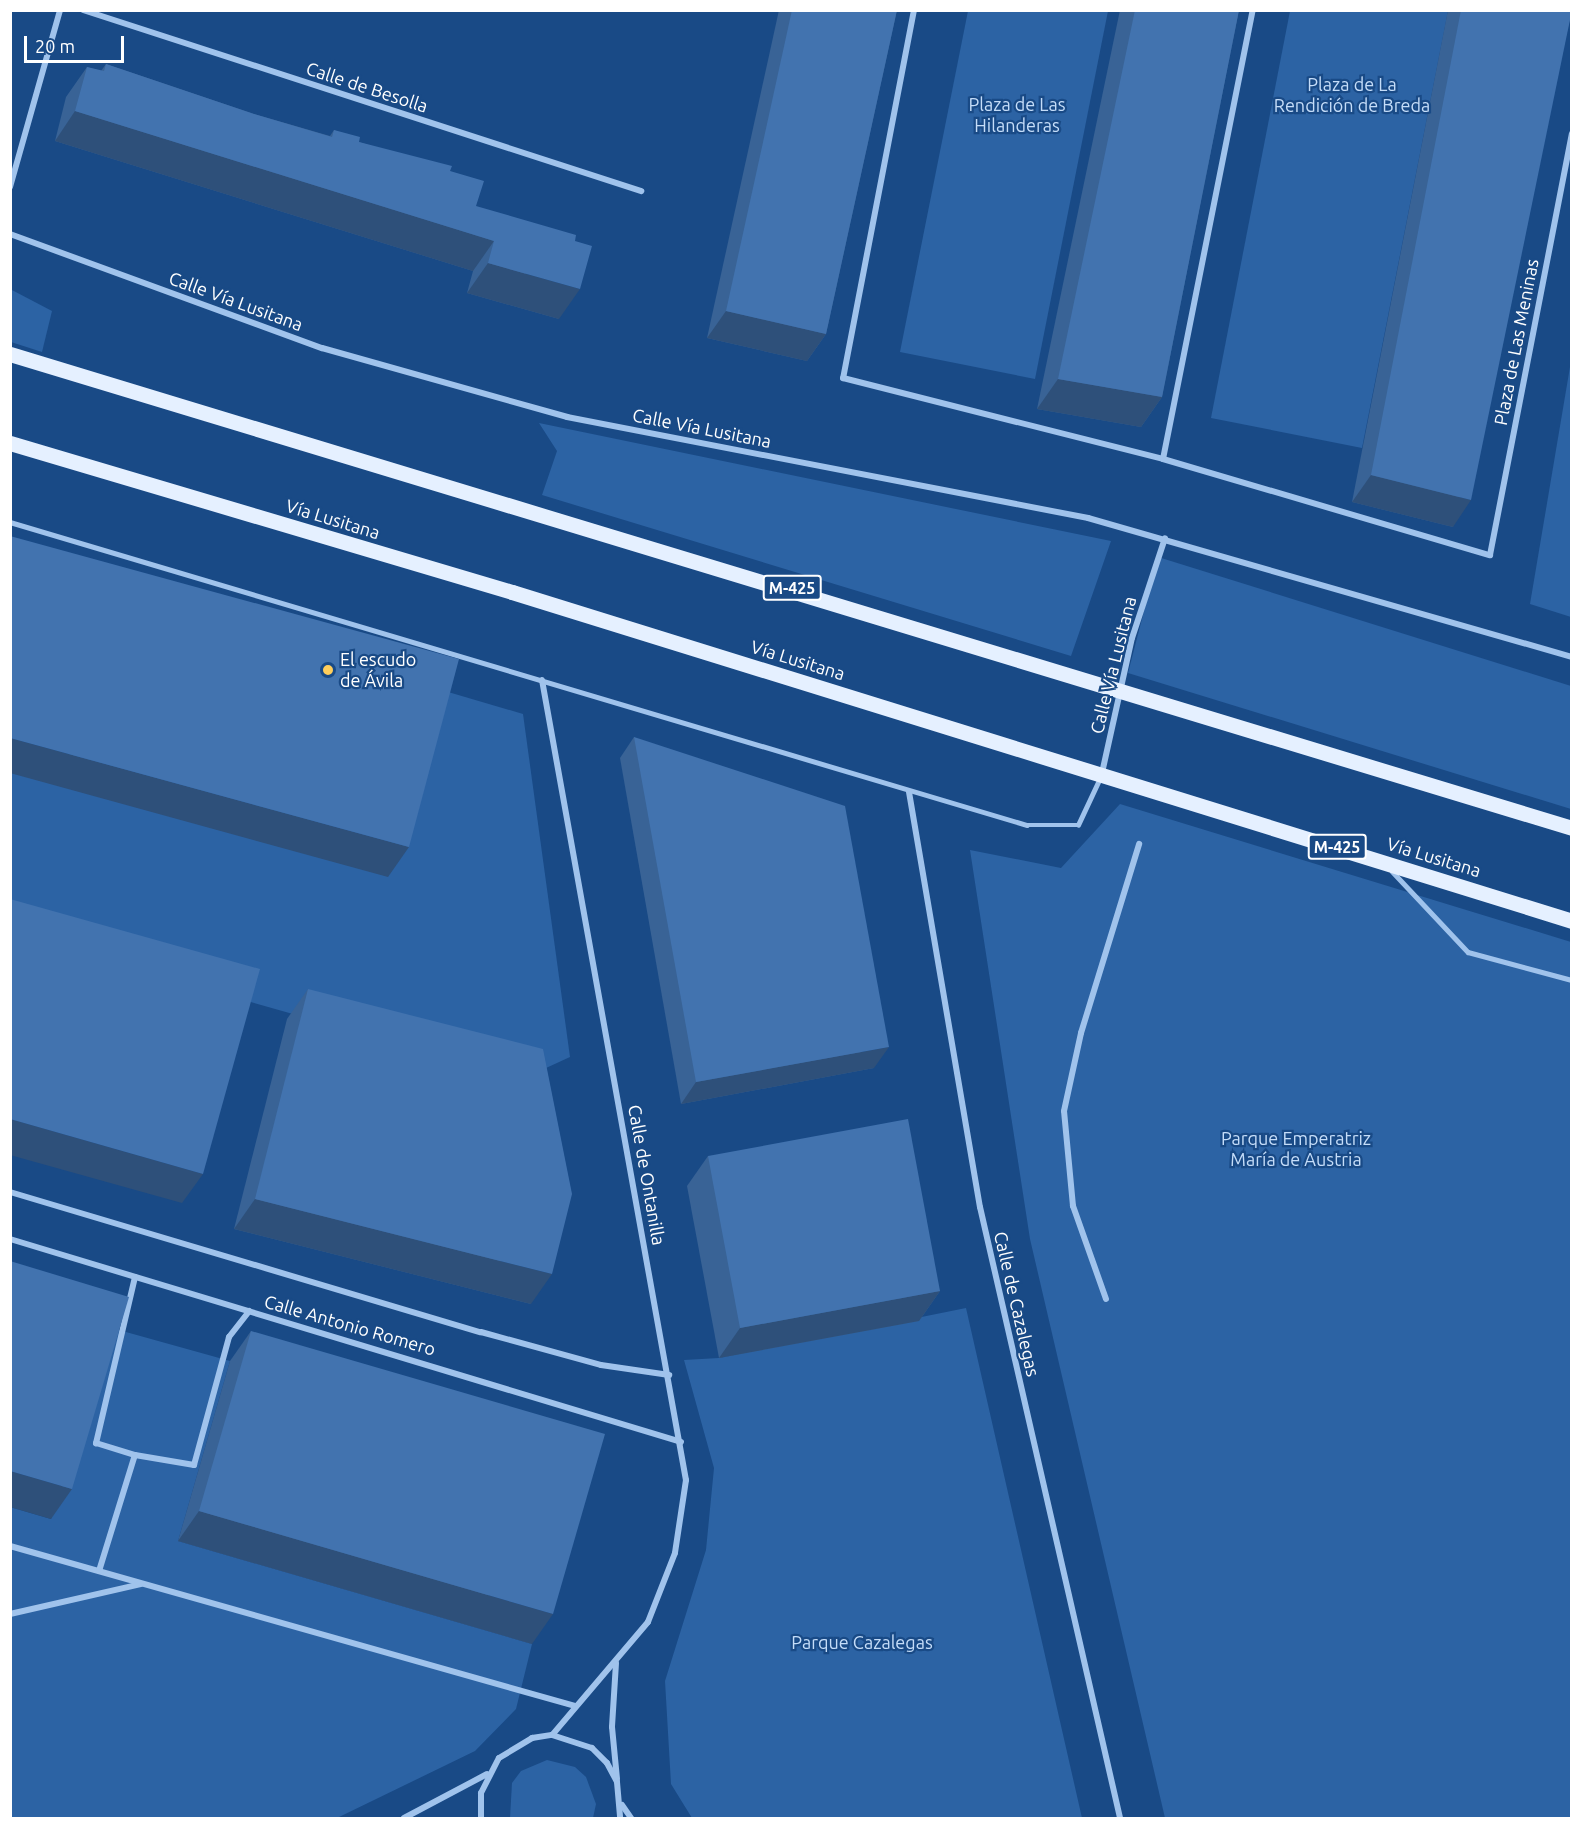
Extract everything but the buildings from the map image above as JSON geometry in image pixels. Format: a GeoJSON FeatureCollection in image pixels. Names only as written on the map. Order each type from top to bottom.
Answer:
{"type":"FeatureCollection","features":[{"type":"Feature","properties":{"kind":"main road","name":"M-425"},"geometry":{"type":"LineString","coordinates":[[10,354],[1124,688],[1572,828]]}},
{"type":"Feature","properties":{"kind":"main road","name":"Vía Lusitana"},"geometry":{"type":"LineString","coordinates":[[10,443],[1102,773],[1572,921]]}},
{"type":"Feature","properties":{"kind":"street"},"geometry":{"type":"LineString","coordinates":[[10,187],[60,10]]}},
{"type":"Feature","properties":{"kind":"street","name":"Calle de Besolla"},"geometry":{"type":"LineString","coordinates":[[83,10],[641,191]]}},
{"type":"Feature","properties":{"kind":"street"},"geometry":{"type":"LineString","coordinates":[[914,10],[843,378],[1163,459],[1253,10]]}},
{"type":"Feature","properties":{"kind":"street","name":"Plaza de Las Meninas"},"geometry":{"type":"LineString","coordinates":[[1163,459],[1490,555],[1572,134]]}},
{"type":"Feature","properties":{"kind":"street","name":"Calle Vía Lusitana"},"geometry":{"type":"LineString","coordinates":[[10,234],[322,348],[567,417],[1165,538],[1132,638],[1124,688],[1102,773]]}},
{"type":"Feature","properties":{"kind":"street"},"geometry":{"type":"LineString","coordinates":[[1165,538],[1572,657]]}},
{"type":"Feature","properties":{"kind":"street","name":"Calle de Ontanilla"},"geometry":{"type":"LineString","coordinates":[[542,680],[669,1375],[686,1480],[675,1553],[648,1622],[616,1663],[575,1706],[552,1735]]}},
{"type":"Feature","properties":{"kind":"street","name":"Calle de Cazalegas"},"geometry":{"type":"LineString","coordinates":[[909,792],[980,1208],[1120,1818]]}},
{"type":"Feature","properties":{"kind":"street"},"geometry":{"type":"LineString","coordinates":[[1106,1299],[1073,1206],[1064,1111],[1081,1033],[1139,844]]}},
{"type":"Feature","properties":{"kind":"street","name":"Calle Antonio Romero"},"geometry":{"type":"LineString","coordinates":[[10,1192],[481,1332],[601,1365],[669,1375]]}},
{"type":"Feature","properties":{"kind":"street","name":"Calle Antonio Romero"},"geometry":{"type":"LineString","coordinates":[[10,1239],[681,1442]]}},
{"type":"Feature","properties":{"kind":"street"},"geometry":{"type":"LineString","coordinates":[[135,1277],[96,1443],[135,1455],[194,1465],[229,1337],[249,1311]]}},
{"type":"Feature","properties":{"kind":"street"},"geometry":{"type":"LineString","coordinates":[[99,1571],[135,1455]]}},
{"type":"Feature","properties":{"kind":"street"},"geometry":{"type":"LineString","coordinates":[[10,1546],[575,1706]]}},
{"type":"Feature","properties":{"kind":"street"},"geometry":{"type":"LineString","coordinates":[[10,1614],[143,1583]]}},
{"type":"Feature","properties":{"kind":"street"},"geometry":{"type":"LineString","coordinates":[[616,1663],[612,1727],[617,1782],[622,1805],[620,1818]]}},
{"type":"Feature","properties":{"kind":"street"},"geometry":{"type":"LineString","coordinates":[[404,1818],[488,1774],[514,1746],[552,1735],[592,1748],[617,1782]]}},
{"type":"Feature","properties":{"kind":"street"},"geometry":{"type":"LineString","coordinates":[[481,1818],[488,1774]]}},
{"type":"Feature","properties":{"kind":"street"},"geometry":{"type":"LineString","coordinates":[[622,1805],[631,1818]]}},
{"type":"Feature","properties":{"kind":"lane"},"geometry":{"type":"LineString","coordinates":[[10,522],[909,792],[1027,825],[1078,825],[1090,807],[1102,773]]}},
{"type":"Feature","properties":{"kind":"lane"},"geometry":{"type":"LineString","coordinates":[[1384,862],[1468,952],[1572,980]]}},
{"type":"Feature","properties":{"kind":"green space","name":"Plaza de Las Hilanderas"},"geometry":{"type":"Polygon","coordinates":[[[968,11],[1108,11],[1035,379],[900,352],[968,11]]]}},
{"type":"Feature","properties":{"kind":"green space","name":"Plaza de La Rendición de Breda"},"geometry":{"type":"Polygon","coordinates":[[[1290,11],[1448,11],[1362,448],[1211,418],[1290,11]]]}},
{"type":"Feature","properties":{"kind":"green space"},"geometry":{"type":"Polygon","coordinates":[[[10,289],[52,311],[42,352],[11,342],[10,289]]]}},
{"type":"Feature","properties":{"kind":"green space"},"geometry":{"type":"Polygon","coordinates":[[[1571,361],[1571,617],[1530,604],[1571,361]]]}},
{"type":"Feature","properties":{"kind":"green space"},"geometry":{"type":"Polygon","coordinates":[[[539,423],[1111,541],[1071,656],[542,495],[557,451],[539,423]]]}},
{"type":"Feature","properties":{"kind":"green space"},"geometry":{"type":"Polygon","coordinates":[[[1158,557],[1571,686],[1571,809],[1128,673],[1158,557]]]}},
{"type":"Feature","properties":{"kind":"green space"},"geometry":{"type":"Polygon","coordinates":[[[438,689],[523,714],[570,1057],[522,1079],[11,934],[10,765],[438,689]]]}},
{"type":"Feature","properties":{"kind":"green space","name":"Parque Emperatriz María de Austria"},"geometry":{"type":"Polygon","coordinates":[[[1120,804],[1571,942],[1571,1818],[1165,1818],[1030,1239],[970,850],[1061,868],[1120,804]]]}},
{"type":"Feature","properties":{"kind":"green space","name":"Parque Cazalegas"},"geometry":{"type":"Polygon","coordinates":[[[966,1308],[1082,1818],[692,1818],[671,1784],[665,1681],[706,1550],[714,1468],[684,1360],[719,1358],[966,1308]]]}},
{"type":"Feature","properties":{"kind":"green space"},"geometry":{"type":"Polygon","coordinates":[[[108,1327],[230,1361],[178,1541],[532,1644],[516,1709],[475,1751],[337,1818],[11,1818],[10,1507],[51,1519],[108,1327]]]}},
{"type":"Feature","properties":{"kind":"green space"},"geometry":{"type":"Polygon","coordinates":[[[547,1760],[575,1767],[586,1777],[596,1804],[593,1818],[510,1818],[512,1783],[521,1771],[547,1760]]]}},
{"type":"Feature","properties":{"kind":"place","name":"El escudo de Ávila"},"geometry":{"type":"Point","coordinates":[328,670]}}]}
